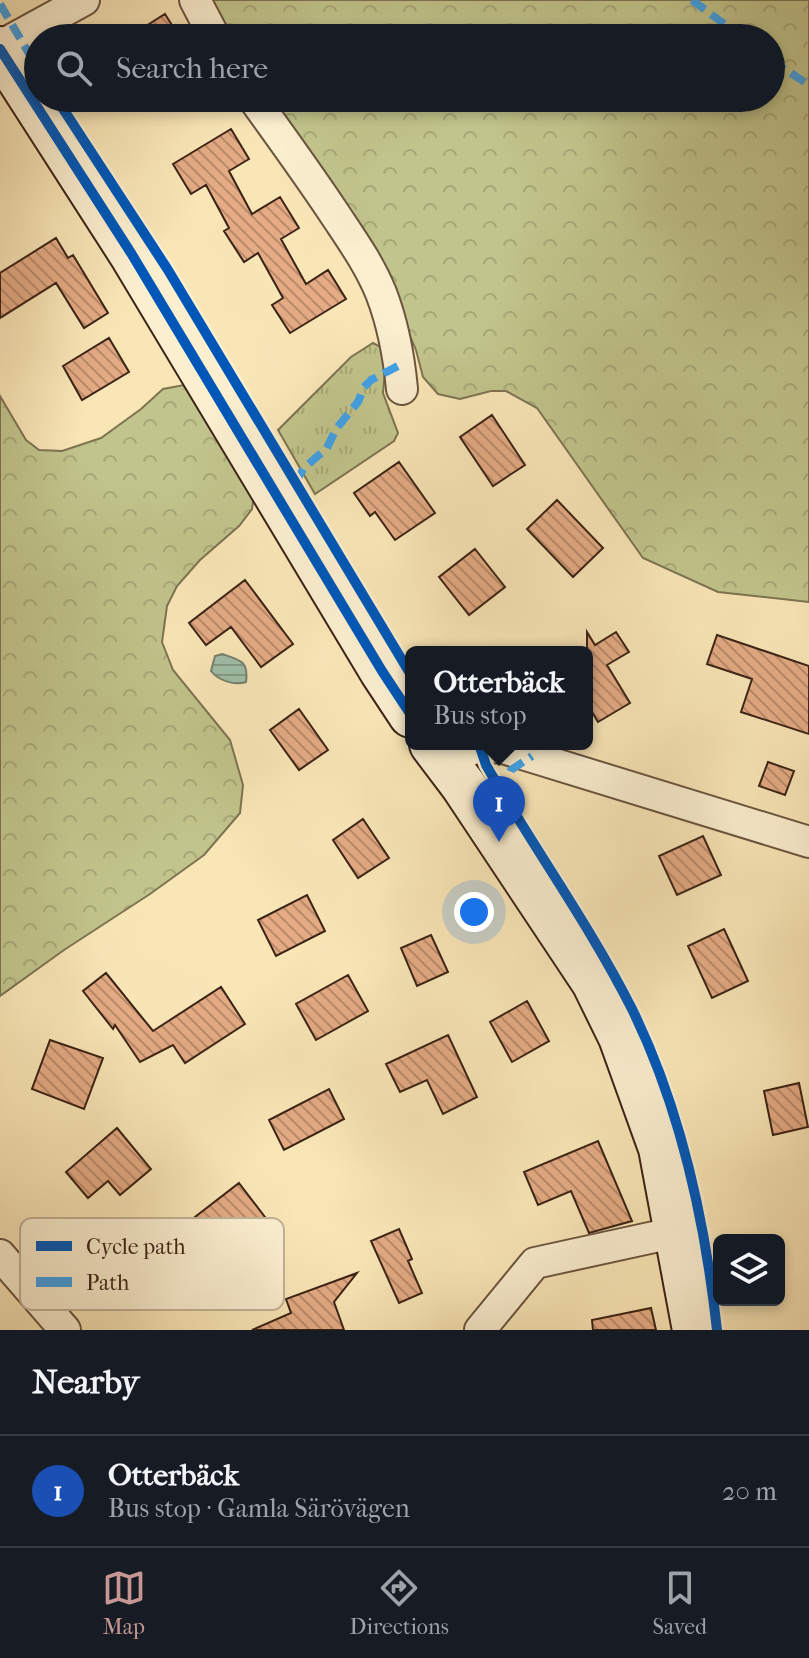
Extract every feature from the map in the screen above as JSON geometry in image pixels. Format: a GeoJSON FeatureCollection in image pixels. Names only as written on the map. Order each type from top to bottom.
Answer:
{"type":"FeatureCollection","features":[{"type":"Feature","properties":{"kind":"street"},"geometry":{"type":"LineString","coordinates":[[51,24],[84,0]]}},
{"type":"Feature","properties":{"kind":"street"},"geometry":{"type":"LineString","coordinates":[[195,0],[208,24]]}},
{"type":"Feature","properties":{"kind":"street"},"geometry":{"type":"LineString","coordinates":[[24,44],[3,59],[24,91]]}},
{"type":"Feature","properties":{"kind":"street"},"geometry":{"type":"LineString","coordinates":[[38,112],[131,253],[405,706]]}},
{"type":"Feature","properties":{"kind":"street"},"geometry":{"type":"LineString","coordinates":[[263,112],[366,261],[391,326],[399,356],[402,389]]}},
{"type":"Feature","properties":{"kind":"street"},"geometry":{"type":"LineString","coordinates":[[510,750],[809,842]]}},
{"type":"Feature","properties":{"kind":"street"},"geometry":{"type":"LineString","coordinates":[[439,753],[573,950],[621,1037],[661,1148],[695,1330]]}},
{"type":"Feature","properties":{"kind":"street"},"geometry":{"type":"LineString","coordinates":[[480,1330],[535,1263],[677,1232]]}},
{"type":"Feature","properties":{"kind":"street"},"geometry":{"type":"LineString","coordinates":[[0,1255],[20,1278]]}},
{"type":"Feature","properties":{"kind":"street"},"geometry":{"type":"LineString","coordinates":[[48,1310],[65,1330]]}},
{"type":"Feature","properties":{"kind":"green space"},"geometry":{"type":"Polygon","coordinates":[[[207,0],[809,0],[809,602],[718,592],[643,558],[537,408],[506,391],[491,391],[460,399],[438,394],[423,377],[416,350],[400,313],[276,112],[785,112],[785,24],[221,24],[207,0]]]}},
{"type":"Feature","properties":{"kind":"green space"},"geometry":{"type":"Polygon","coordinates":[[[373,343],[384,349],[383,393],[398,433],[394,441],[315,494],[278,430],[351,357],[373,343]]]}},
{"type":"Feature","properties":{"kind":"green space"},"geometry":{"type":"Polygon","coordinates":[[[184,385],[200,393],[255,489],[252,509],[239,526],[200,560],[177,586],[167,606],[162,642],[173,670],[230,740],[243,785],[240,813],[204,855],[0,996],[0,396],[26,440],[39,450],[62,451],[101,438],[163,389],[184,385]]]}},
{"type":"Feature","properties":{"kind":"shaded area"},"geometry":{"type":"Polygon","coordinates":[[[222,654],[242,662],[246,682],[227,681],[211,671],[215,656],[222,654]]]}},
{"type":"Feature","properties":{"kind":"building"},"geometry":{"type":"Polygon","coordinates":[[[165,14],[171,24],[149,24],[165,14]]]}},
{"type":"Feature","properties":{"kind":"building"},"geometry":{"type":"Polygon","coordinates":[[[231,129],[249,159],[229,171],[252,214],[280,197],[299,228],[281,239],[306,284],[328,270],[346,299],[290,333],[272,305],[283,298],[258,253],[244,262],[224,231],[229,228],[206,185],[191,194],[173,164],[231,129]]]}},
{"type":"Feature","properties":{"kind":"building"},"geometry":{"type":"Polygon","coordinates":[[[56,238],[68,258],[73,255],[108,313],[84,328],[56,283],[0,318],[0,273],[56,238]]]}},
{"type":"Feature","properties":{"kind":"building"},"geometry":{"type":"Polygon","coordinates":[[[109,338],[129,372],[82,400],[63,366],[109,338]]]}},
{"type":"Feature","properties":{"kind":"building"},"geometry":{"type":"Polygon","coordinates":[[[492,415],[525,465],[493,486],[460,437],[492,415]]]}},
{"type":"Feature","properties":{"kind":"building"},"geometry":{"type":"Polygon","coordinates":[[[399,462],[435,513],[395,540],[375,512],[370,516],[354,493],[399,462]]]}},
{"type":"Feature","properties":{"kind":"building"},"geometry":{"type":"Polygon","coordinates":[[[557,500],[603,548],[573,577],[527,529],[557,500]]]}},
{"type":"Feature","properties":{"kind":"building"},"geometry":{"type":"Polygon","coordinates":[[[475,549],[505,587],[469,615],[439,577],[475,549]]]}},
{"type":"Feature","properties":{"kind":"building"},"geometry":{"type":"Polygon","coordinates":[[[245,580],[293,644],[261,667],[231,627],[206,645],[189,623],[245,580]]]}},
{"type":"Feature","properties":{"kind":"building"},"geometry":{"type":"Polygon","coordinates":[[[587,632],[595,645],[616,632],[629,652],[607,665],[630,703],[598,722],[593,714],[593,646],[587,646],[587,632]]]}},
{"type":"Feature","properties":{"kind":"building"},"geometry":{"type":"Polygon","coordinates":[[[717,635],[809,666],[809,734],[741,712],[752,679],[707,664],[717,635]]]}},
{"type":"Feature","properties":{"kind":"building"},"geometry":{"type":"Polygon","coordinates":[[[299,709],[328,750],[299,770],[270,730],[299,709]]]}},
{"type":"Feature","properties":{"kind":"building"},"geometry":{"type":"Polygon","coordinates":[[[768,762],[794,771],[785,795],[759,786],[768,762]]]}},
{"type":"Feature","properties":{"kind":"building"},"geometry":{"type":"Polygon","coordinates":[[[363,819],[389,858],[358,878],[333,840],[363,819]]]}},
{"type":"Feature","properties":{"kind":"building"},"geometry":{"type":"Polygon","coordinates":[[[703,836],[721,875],[677,895],[659,856],[703,836]]]}},
{"type":"Feature","properties":{"kind":"building"},"geometry":{"type":"Polygon","coordinates":[[[307,895],[325,931],[276,956],[258,920],[307,895]]]}},
{"type":"Feature","properties":{"kind":"building"},"geometry":{"type":"Polygon","coordinates":[[[724,929],[748,981],[712,998],[688,946],[724,929]]]}},
{"type":"Feature","properties":{"kind":"building"},"geometry":{"type":"Polygon","coordinates":[[[431,935],[448,972],[417,986],[401,948],[431,935]]]}},
{"type":"Feature","properties":{"kind":"building"},"geometry":{"type":"Polygon","coordinates":[[[106,973],[153,1031],[221,987],[245,1024],[185,1063],[173,1045],[140,1062],[115,1025],[113,1029],[83,991],[106,973]]]}},
{"type":"Feature","properties":{"kind":"building"},"geometry":{"type":"Polygon","coordinates":[[[348,975],[368,1011],[316,1040],[296,1004],[348,975]]]}},
{"type":"Feature","properties":{"kind":"building"},"geometry":{"type":"Polygon","coordinates":[[[527,1001],[549,1041],[512,1062],[490,1022],[527,1001]]]}},
{"type":"Feature","properties":{"kind":"building"},"geometry":{"type":"Polygon","coordinates":[[[448,1035],[477,1097],[443,1114],[427,1080],[400,1092],[386,1064],[448,1035]]]}},
{"type":"Feature","properties":{"kind":"building"},"geometry":{"type":"Polygon","coordinates":[[[50,1040],[103,1058],[84,1109],[32,1089],[50,1040]]]}},
{"type":"Feature","properties":{"kind":"building"},"geometry":{"type":"Polygon","coordinates":[[[799,1083],[808,1127],[773,1135],[764,1091],[799,1083]]]}},
{"type":"Feature","properties":{"kind":"building"},"geometry":{"type":"Polygon","coordinates":[[[329,1089],[344,1119],[284,1150],[269,1120],[329,1089]]]}},
{"type":"Feature","properties":{"kind":"building"},"geometry":{"type":"Polygon","coordinates":[[[117,1128],[151,1169],[120,1195],[108,1181],[88,1198],[66,1172],[117,1128]]]}},
{"type":"Feature","properties":{"kind":"building"},"geometry":{"type":"Polygon","coordinates":[[[598,1141],[632,1221],[589,1233],[571,1191],[538,1205],[524,1172],[598,1141]]]}},
{"type":"Feature","properties":{"kind":"building"},"geometry":{"type":"Polygon","coordinates":[[[239,1183],[266,1218],[196,1218],[239,1183]]]}},
{"type":"Feature","properties":{"kind":"building"},"geometry":{"type":"Polygon","coordinates":[[[399,1229],[422,1293],[399,1303],[371,1241],[399,1229]]]}},
{"type":"Feature","properties":{"kind":"building"},"geometry":{"type":"Polygon","coordinates":[[[357,1273],[334,1302],[344,1330],[252,1330],[291,1313],[286,1299],[357,1273]]]}},
{"type":"Feature","properties":{"kind":"building"},"geometry":{"type":"Polygon","coordinates":[[[651,1308],[656,1330],[593,1330],[592,1320],[651,1308]]]}},
{"type":"Feature","properties":{"kind":"marked path"},"geometry":{"type":"LineString","coordinates":[[692,0],[724,24]]}},
{"type":"Feature","properties":{"kind":"marked path"},"geometry":{"type":"LineString","coordinates":[[0,4],[24,45]]}},
{"type":"Feature","properties":{"kind":"marked path"},"geometry":{"type":"LineString","coordinates":[[785,69],[809,85]]}},
{"type":"Feature","properties":{"kind":"marked path"},"geometry":{"type":"LineString","coordinates":[[295,483],[304,468],[327,448],[336,429],[358,402],[364,387],[400,365]]}},
{"type":"Feature","properties":{"kind":"marked path"},"geometry":{"type":"LineString","coordinates":[[502,794],[511,770],[532,756]]}},
{"type":"Feature","properties":{"kind":"cycle path"},"geometry":{"type":"LineString","coordinates":[[0,49],[24,86]]}},
{"type":"Feature","properties":{"kind":"cycle path"},"geometry":{"type":"LineString","coordinates":[[40,112],[131,253],[405,706]]}},
{"type":"Feature","properties":{"kind":"cycle path"},"geometry":{"type":"LineString","coordinates":[[65,112],[168,270],[405,665]]}},
{"type":"Feature","properties":{"kind":"cycle path"},"geometry":{"type":"LineString","coordinates":[[481,750],[486,765],[615,977],[649,1047],[677,1126],[698,1206],[717,1330]]}},
{"type":"Feature","properties":{"kind":"place","name":"Otterbäck"},"geometry":{"type":"Point","coordinates":[499,842]}}]}
